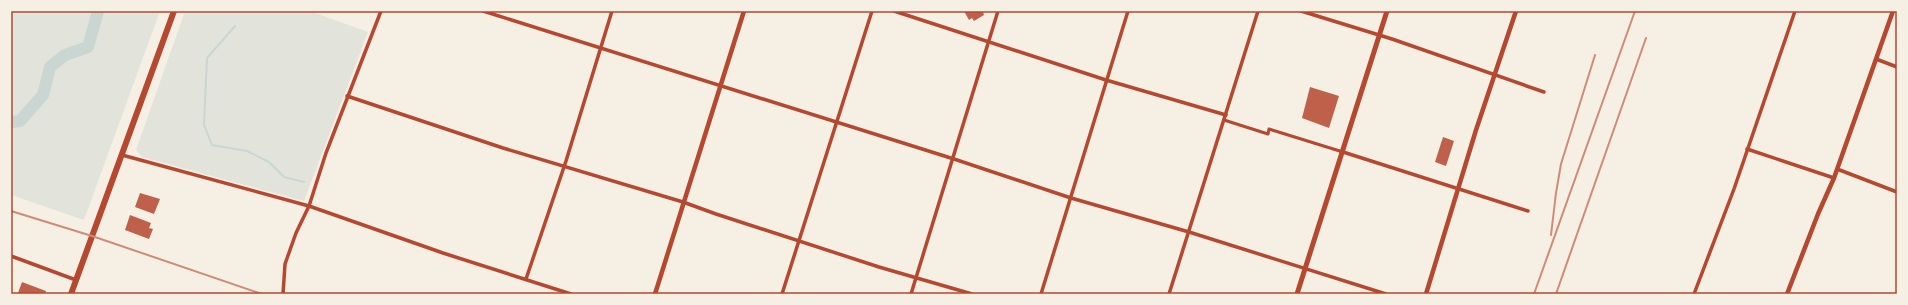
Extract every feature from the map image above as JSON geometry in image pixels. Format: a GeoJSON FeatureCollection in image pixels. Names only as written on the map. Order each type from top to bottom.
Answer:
{"type":"FeatureCollection","features":[{"type":"Feature","properties":{"kind":"main road"},"geometry":{"type":"LineString","coordinates":[[71,294],[174,11]]}},
{"type":"Feature","properties":{"kind":"main road"},"geometry":{"type":"LineString","coordinates":[[1297,294],[1387,11]]}},
{"type":"Feature","properties":{"kind":"street"},"geometry":{"type":"LineString","coordinates":[[283,294],[285,264],[296,233],[309,206],[326,153],[347,96],[381,11]]}},
{"type":"Feature","properties":{"kind":"street"},"geometry":{"type":"LineString","coordinates":[[483,11],[954,159],[1071,198],[1189,232],[1386,294]]}},
{"type":"Feature","properties":{"kind":"street"},"geometry":{"type":"LineString","coordinates":[[526,279],[564,166],[612,11]]}},
{"type":"Feature","properties":{"kind":"street"},"geometry":{"type":"LineString","coordinates":[[654,294],[744,11]]}},
{"type":"Feature","properties":{"kind":"street"},"geometry":{"type":"LineString","coordinates":[[782,294],[872,11]]}},
{"type":"Feature","properties":{"kind":"street"},"geometry":{"type":"LineString","coordinates":[[894,11],[1225,118],[1268,134],[1269,129],[1528,211]]}},
{"type":"Feature","properties":{"kind":"street"},"geometry":{"type":"LineString","coordinates":[[911,294],[954,159],[998,11]]}},
{"type":"Feature","properties":{"kind":"street"},"geometry":{"type":"LineString","coordinates":[[1041,294],[1128,11]]}},
{"type":"Feature","properties":{"kind":"street"},"geometry":{"type":"LineString","coordinates":[[1169,294],[1258,11]]}},
{"type":"Feature","properties":{"kind":"street"},"geometry":{"type":"LineString","coordinates":[[1301,11],[1379,35],[1544,92]]}},
{"type":"Feature","properties":{"kind":"street"},"geometry":{"type":"LineString","coordinates":[[1426,294],[1476,130],[1516,11]]}},
{"type":"Feature","properties":{"kind":"street"},"geometry":{"type":"LineString","coordinates":[[1694,294],[1734,189],[1746,149],[1795,11]]}},
{"type":"Feature","properties":{"kind":"street"},"geometry":{"type":"LineString","coordinates":[[1788,294],[1818,214],[1834,178],[1893,11]]}},
{"type":"Feature","properties":{"kind":"street"},"geometry":{"type":"LineString","coordinates":[[1876,59],[1897,67]]}},
{"type":"Feature","properties":{"kind":"street"},"geometry":{"type":"LineString","coordinates":[[347,96],[504,148],[683,202],[916,278],[972,294]]}},
{"type":"Feature","properties":{"kind":"street"},"geometry":{"type":"LineString","coordinates":[[1746,149],[1834,178]]}},
{"type":"Feature","properties":{"kind":"street"},"geometry":{"type":"LineString","coordinates":[[122,155],[309,206],[443,253],[571,294]]}},
{"type":"Feature","properties":{"kind":"street"},"geometry":{"type":"LineString","coordinates":[[1837,169],[1897,192]]}},
{"type":"Feature","properties":{"kind":"street"},"geometry":{"type":"LineString","coordinates":[[11,256],[76,280]]}},
{"type":"Feature","properties":{"kind":"shaded area"},"geometry":{"type":"Polygon","coordinates":[[[11,11],[160,11],[84,220],[11,195],[11,11]]]}},
{"type":"Feature","properties":{"kind":"shaded area"},"geometry":{"type":"Polygon","coordinates":[[[185,11],[310,11],[368,32],[304,201],[142,157],[136,150],[185,11]]]}},
{"type":"Feature","properties":{"kind":"building"},"geometry":{"type":"Polygon","coordinates":[[[964,11],[985,11],[983,12],[984,15],[974,21],[972,18],[969,20],[964,11]]]}},
{"type":"Feature","properties":{"kind":"building"},"geometry":{"type":"Polygon","coordinates":[[[1310,87],[1339,96],[1329,128],[1302,118],[1310,87]]]}},
{"type":"Feature","properties":{"kind":"building"},"geometry":{"type":"Polygon","coordinates":[[[1443,137],[1454,141],[1446,166],[1435,162],[1443,137]]]}},
{"type":"Feature","properties":{"kind":"building"},"geometry":{"type":"Polygon","coordinates":[[[140,193],[160,199],[154,214],[135,207],[140,193]]]}},
{"type":"Feature","properties":{"kind":"building"},"geometry":{"type":"Polygon","coordinates":[[[130,215],[151,223],[149,228],[153,229],[149,239],[125,230],[130,215]]]}},
{"type":"Feature","properties":{"kind":"building"},"geometry":{"type":"Polygon","coordinates":[[[22,282],[46,291],[45,294],[18,293],[22,282]]]}},
{"type":"Feature","properties":{"kind":"waterway"},"geometry":{"type":"LineString","coordinates":[[11,122],[20,121],[43,95],[50,67],[65,55],[88,47],[98,11]]}},
{"type":"Feature","properties":{"kind":"waterway"},"geometry":{"type":"LineString","coordinates":[[235,26],[207,58],[204,125],[212,145],[247,151],[269,162],[284,177],[304,182]]}},
{"type":"Feature","properties":{"kind":"railway"},"geometry":{"type":"LineString","coordinates":[[1534,294],[1635,11]]}},
{"type":"Feature","properties":{"kind":"railway"},"geometry":{"type":"LineString","coordinates":[[1556,294],[1646,38]]}},
{"type":"Feature","properties":{"kind":"railway"},"geometry":{"type":"LineString","coordinates":[[1551,235],[1561,164],[1595,55]]}},
{"type":"Feature","properties":{"kind":"railway"},"geometry":{"type":"LineString","coordinates":[[11,211],[92,236],[262,294]]}}]}
